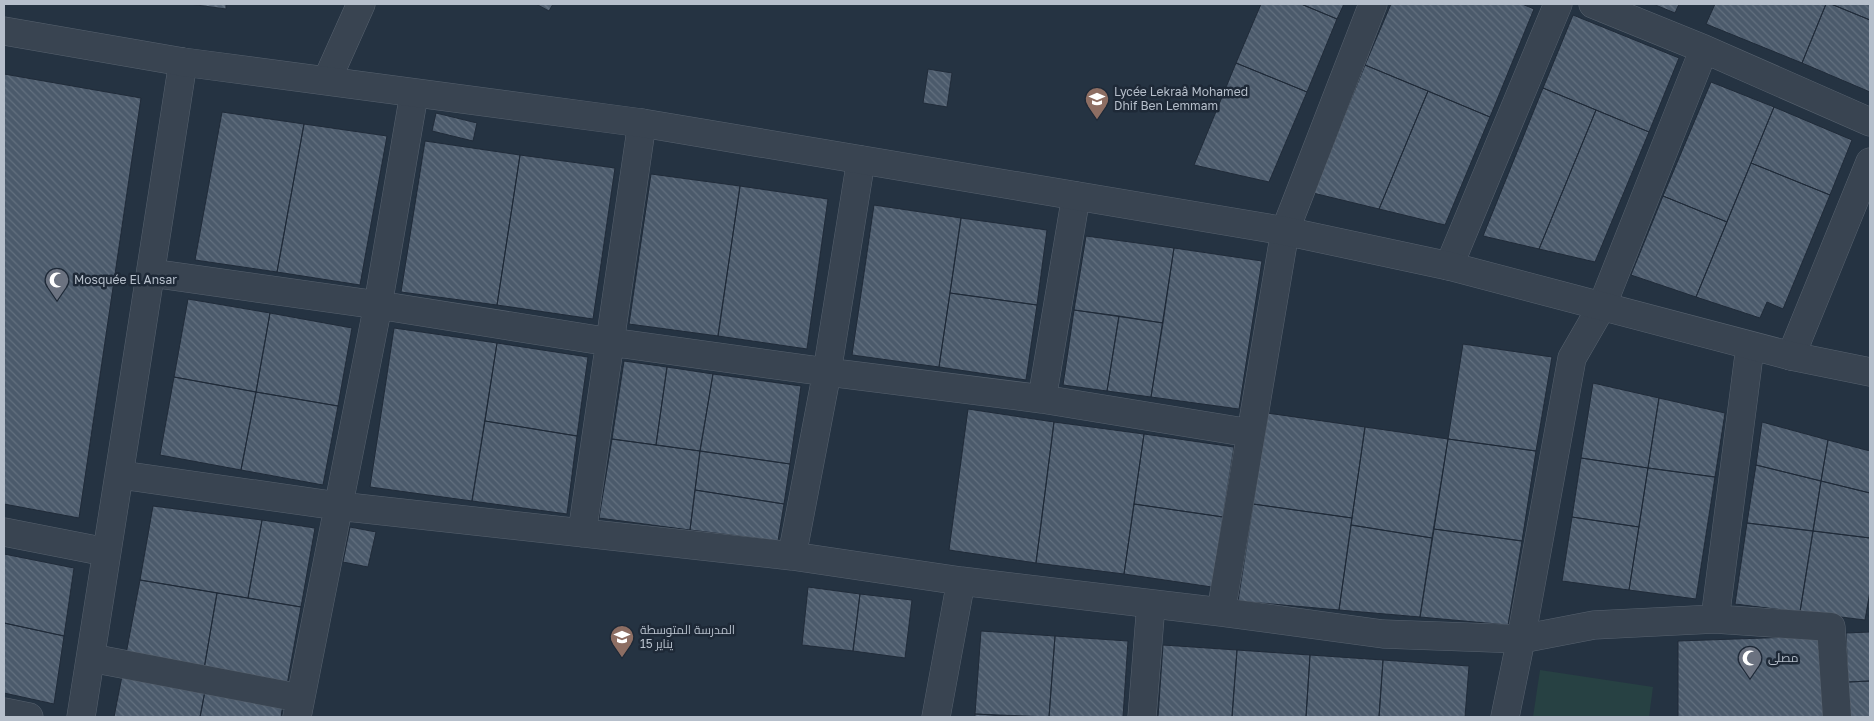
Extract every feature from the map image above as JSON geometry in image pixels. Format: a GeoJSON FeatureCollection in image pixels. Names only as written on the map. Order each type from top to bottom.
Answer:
{"type":"FeatureCollection","features":[{"type":"Feature","properties":{"kind":"street"},"geometry":{"type":"LineString","coordinates":[[327,80],[362,4]]}},
{"type":"Feature","properties":{"kind":"street"},"geometry":{"type":"LineString","coordinates":[[1221,612],[1285,231],[1373,4]]}},
{"type":"Feature","properties":{"kind":"street"},"geometry":{"type":"LineString","coordinates":[[1449,266],[1558,4]]}},
{"type":"Feature","properties":{"kind":"street"},"geometry":{"type":"LineString","coordinates":[[1593,4],[1704,49],[1870,122]]}},
{"type":"Feature","properties":{"kind":"street"},"geometry":{"type":"LineString","coordinates":[[4,31],[183,62],[642,123],[1285,231],[1449,266],[1750,346],[1870,372]]}},
{"type":"Feature","properties":{"kind":"street"},"geometry":{"type":"LineString","coordinates":[[1505,717],[1521,640],[1572,358],[1602,306],[1704,49]]}},
{"type":"Feature","properties":{"kind":"street"},"geometry":{"type":"LineString","coordinates":[[81,717],[183,62]]}},
{"type":"Feature","properties":{"kind":"street"},"geometry":{"type":"LineString","coordinates":[[90,658],[299,708],[378,305],[414,94]]}},
{"type":"Feature","properties":{"kind":"street"},"geometry":{"type":"LineString","coordinates":[[582,533],[642,123]]}},
{"type":"Feature","properties":{"kind":"street"},"geometry":{"type":"LineString","coordinates":[[792,556],[827,372],[861,160]]}},
{"type":"Feature","properties":{"kind":"street"},"geometry":{"type":"LineString","coordinates":[[1790,356],[1870,162]]}},
{"type":"Feature","properties":{"kind":"street"},"geometry":{"type":"LineString","coordinates":[[1042,399],[1076,196]]}},
{"type":"Feature","properties":{"kind":"street"},"geometry":{"type":"LineString","coordinates":[[151,274],[378,305],[610,342],[1042,399],[1250,433]]}},
{"type":"Feature","properties":{"kind":"street"},"geometry":{"type":"LineString","coordinates":[[1715,619],[1750,346]]}},
{"type":"Feature","properties":{"kind":"street"},"geometry":{"type":"LineString","coordinates":[[120,475],[338,506],[792,556],[961,581],[1221,612],[1382,634],[1521,640],[1594,625],[1715,619],[1831,627],[1837,717]]}},
{"type":"Feature","properties":{"kind":"street"},"geometry":{"type":"LineString","coordinates":[[4,532],[106,552]]}},
{"type":"Feature","properties":{"kind":"street"},"geometry":{"type":"LineString","coordinates":[[936,717],[961,581]]}},
{"type":"Feature","properties":{"kind":"street"},"geometry":{"type":"LineString","coordinates":[[1142,717],[1151,604]]}},
{"type":"Feature","properties":{"kind":"street"},"geometry":{"type":"LineString","coordinates":[[4,712],[29,717]]}},
{"type":"Feature","properties":{"kind":"green space"},"geometry":{"type":"Polygon","coordinates":[[[1540,670],[1653,687],[1649,717],[1533,717],[1540,670]]]}},
{"type":"Feature","properties":{"kind":"building"},"geometry":{"type":"Polygon","coordinates":[[[189,4],[226,4],[226,9],[189,4]]]}},
{"type":"Feature","properties":{"kind":"building"},"geometry":{"type":"Polygon","coordinates":[[[536,4],[553,4],[549,11],[536,4]]]}},
{"type":"Feature","properties":{"kind":"building"},"geometry":{"type":"Polygon","coordinates":[[[1261,4],[1301,4],[1337,19],[1307,92],[1236,63],[1261,4]]]}},
{"type":"Feature","properties":{"kind":"building"},"geometry":{"type":"Polygon","coordinates":[[[1301,4],[1344,4],[1337,19],[1301,4]]]}},
{"type":"Feature","properties":{"kind":"building"},"geometry":{"type":"Polygon","coordinates":[[[1391,4],[1522,4],[1534,9],[1490,117],[1365,65],[1391,4]]]}},
{"type":"Feature","properties":{"kind":"building"},"geometry":{"type":"Polygon","coordinates":[[[1653,4],[1679,4],[1675,13],[1653,4]]]}},
{"type":"Feature","properties":{"kind":"building"},"geometry":{"type":"Polygon","coordinates":[[[1715,4],[1826,4],[1802,63],[1706,24],[1715,4]]]}},
{"type":"Feature","properties":{"kind":"building"},"geometry":{"type":"Polygon","coordinates":[[[1826,4],[1831,4],[1870,20],[1870,92],[1802,63],[1826,4]]]}},
{"type":"Feature","properties":{"kind":"building"},"geometry":{"type":"Polygon","coordinates":[[[1831,4],[1870,4],[1870,20],[1831,4]]]}},
{"type":"Feature","properties":{"kind":"building"},"geometry":{"type":"Polygon","coordinates":[[[1573,15],[1679,58],[1649,132],[1543,88],[1573,15]]]}},
{"type":"Feature","properties":{"kind":"building"},"geometry":{"type":"Polygon","coordinates":[[[1236,63],[1307,92],[1269,182],[1194,165],[1236,63]]]}},
{"type":"Feature","properties":{"kind":"building"},"geometry":{"type":"Polygon","coordinates":[[[1365,65],[1428,91],[1379,209],[1313,193],[1365,65]]]}},
{"type":"Feature","properties":{"kind":"building"},"geometry":{"type":"Polygon","coordinates":[[[928,69],[952,73],[947,107],[923,103],[928,69]]]}},
{"type":"Feature","properties":{"kind":"building","name":"Mosquée El Ansar"},"geometry":{"type":"Polygon","coordinates":[[[4,74],[141,98],[79,518],[4,504],[4,74]]]}},
{"type":"Feature","properties":{"kind":"building"},"geometry":{"type":"Polygon","coordinates":[[[1711,82],[1774,107],[1727,222],[1663,196],[1711,82]]]}},
{"type":"Feature","properties":{"kind":"building"},"geometry":{"type":"Polygon","coordinates":[[[1543,88],[1596,110],[1539,249],[1483,236],[1543,88]]]}},
{"type":"Feature","properties":{"kind":"building"},"geometry":{"type":"Polygon","coordinates":[[[1428,91],[1490,117],[1445,225],[1379,209],[1428,91]]]}},
{"type":"Feature","properties":{"kind":"building"},"geometry":{"type":"Polygon","coordinates":[[[1774,107],[1852,140],[1830,195],[1751,163],[1774,107]]]}},
{"type":"Feature","properties":{"kind":"building"},"geometry":{"type":"Polygon","coordinates":[[[1596,110],[1649,132],[1595,262],[1539,249],[1596,110]]]}},
{"type":"Feature","properties":{"kind":"building"},"geometry":{"type":"Polygon","coordinates":[[[222,112],[304,124],[277,272],[195,260],[222,112]]]}},
{"type":"Feature","properties":{"kind":"building"},"geometry":{"type":"Polygon","coordinates":[[[436,113],[477,123],[473,141],[432,131],[436,113]]]}},
{"type":"Feature","properties":{"kind":"building"},"geometry":{"type":"Polygon","coordinates":[[[304,124],[387,136],[360,285],[277,272],[304,124]]]}},
{"type":"Feature","properties":{"kind":"building"},"geometry":{"type":"Polygon","coordinates":[[[425,141],[520,155],[497,305],[401,292],[425,141]]]}},
{"type":"Feature","properties":{"kind":"building"},"geometry":{"type":"Polygon","coordinates":[[[520,155],[615,168],[593,319],[497,305],[520,155]]]}},
{"type":"Feature","properties":{"kind":"building"},"geometry":{"type":"Polygon","coordinates":[[[1751,163],[1830,195],[1783,309],[1767,302],[1760,318],[1696,297],[1751,163]]]}},
{"type":"Feature","properties":{"kind":"building"},"geometry":{"type":"Polygon","coordinates":[[[651,174],[740,186],[718,336],[629,324],[651,174]]]}},
{"type":"Feature","properties":{"kind":"building"},"geometry":{"type":"Polygon","coordinates":[[[740,186],[828,199],[807,349],[718,336],[740,186]]]}},
{"type":"Feature","properties":{"kind":"building"},"geometry":{"type":"Polygon","coordinates":[[[1663,196],[1727,222],[1696,297],[1631,275],[1663,196]]]}},
{"type":"Feature","properties":{"kind":"building"},"geometry":{"type":"Polygon","coordinates":[[[874,205],[961,218],[939,367],[852,355],[874,205]]]}},
{"type":"Feature","properties":{"kind":"building"},"geometry":{"type":"Polygon","coordinates":[[[961,218],[1047,230],[1037,305],[950,293],[961,218]]]}},
{"type":"Feature","properties":{"kind":"building"},"geometry":{"type":"Polygon","coordinates":[[[1086,236],[1174,248],[1163,323],[1074,310],[1086,236]]]}},
{"type":"Feature","properties":{"kind":"building"},"geometry":{"type":"Polygon","coordinates":[[[1174,248],[1262,261],[1239,409],[1151,397],[1174,248]]]}},
{"type":"Feature","properties":{"kind":"building"},"geometry":{"type":"Polygon","coordinates":[[[950,293],[1037,305],[1026,380],[939,367],[950,293]]]}},
{"type":"Feature","properties":{"kind":"building"},"geometry":{"type":"Polygon","coordinates":[[[188,299],[270,313],[256,392],[174,377],[188,299]]]}},
{"type":"Feature","properties":{"kind":"building"},"geometry":{"type":"Polygon","coordinates":[[[1074,310],[1119,316],[1107,391],[1063,385],[1074,310]]]}},
{"type":"Feature","properties":{"kind":"building"},"geometry":{"type":"Polygon","coordinates":[[[270,313],[352,328],[338,406],[256,392],[270,313]]]}},
{"type":"Feature","properties":{"kind":"building"},"geometry":{"type":"Polygon","coordinates":[[[1119,316],[1163,323],[1151,397],[1107,391],[1119,316]]]}},
{"type":"Feature","properties":{"kind":"building"},"geometry":{"type":"Polygon","coordinates":[[[394,328],[497,343],[472,501],[370,487],[394,328]]]}},
{"type":"Feature","properties":{"kind":"building"},"geometry":{"type":"Polygon","coordinates":[[[497,343],[588,357],[577,436],[485,421],[497,343]]]}},
{"type":"Feature","properties":{"kind":"building"},"geometry":{"type":"Polygon","coordinates":[[[1463,344],[1552,357],[1536,451],[1448,439],[1463,344]]]}},
{"type":"Feature","properties":{"kind":"building"},"geometry":{"type":"Polygon","coordinates":[[[624,361],[667,367],[656,445],[612,439],[624,361]]]}},
{"type":"Feature","properties":{"kind":"building"},"geometry":{"type":"Polygon","coordinates":[[[667,367],[713,374],[700,451],[656,445],[667,367]]]}},
{"type":"Feature","properties":{"kind":"building"},"geometry":{"type":"Polygon","coordinates":[[[713,374],[801,386],[790,464],[700,451],[713,374]]]}},
{"type":"Feature","properties":{"kind":"building"},"geometry":{"type":"Polygon","coordinates":[[[174,377],[256,392],[241,470],[160,455],[174,377]]]}},
{"type":"Feature","properties":{"kind":"building"},"geometry":{"type":"Polygon","coordinates":[[[1593,383],[1659,398],[1648,468],[1581,458],[1593,383]]]}},
{"type":"Feature","properties":{"kind":"building"},"geometry":{"type":"Polygon","coordinates":[[[256,392],[338,406],[323,485],[241,470],[256,392]]]}},
{"type":"Feature","properties":{"kind":"building"},"geometry":{"type":"Polygon","coordinates":[[[1659,398],[1725,413],[1715,477],[1648,468],[1659,398]]]}},
{"type":"Feature","properties":{"kind":"building"},"geometry":{"type":"Polygon","coordinates":[[[968,409],[1054,422],[1036,563],[949,550],[968,409]]]}},
{"type":"Feature","properties":{"kind":"building"},"geometry":{"type":"Polygon","coordinates":[[[1267,413],[1365,427],[1352,518],[1253,504],[1267,413]]]}},
{"type":"Feature","properties":{"kind":"building"},"geometry":{"type":"Polygon","coordinates":[[[485,421],[577,436],[567,514],[472,501],[485,421]]]}},
{"type":"Feature","properties":{"kind":"building"},"geometry":{"type":"Polygon","coordinates":[[[1054,422],[1144,434],[1124,574],[1036,563],[1054,422]]]}},
{"type":"Feature","properties":{"kind":"building"},"geometry":{"type":"Polygon","coordinates":[[[1762,422],[1828,440],[1821,481],[1756,465],[1762,422]]]}},
{"type":"Feature","properties":{"kind":"building"},"geometry":{"type":"Polygon","coordinates":[[[1365,427],[1448,439],[1432,538],[1351,525],[1365,427]]]}},
{"type":"Feature","properties":{"kind":"building"},"geometry":{"type":"Polygon","coordinates":[[[1144,434],[1234,447],[1223,517],[1134,504],[1144,434]]]}},
{"type":"Feature","properties":{"kind":"building"},"geometry":{"type":"Polygon","coordinates":[[[612,439],[700,451],[690,530],[599,518],[612,439]]]}},
{"type":"Feature","properties":{"kind":"building"},"geometry":{"type":"Polygon","coordinates":[[[1448,439],[1536,451],[1522,541],[1434,529],[1448,439]]]}},
{"type":"Feature","properties":{"kind":"building"},"geometry":{"type":"Polygon","coordinates":[[[1828,440],[1870,451],[1870,493],[1821,481],[1828,440]]]}},
{"type":"Feature","properties":{"kind":"building"},"geometry":{"type":"Polygon","coordinates":[[[700,451],[790,464],[784,504],[695,490],[700,451]]]}},
{"type":"Feature","properties":{"kind":"building"},"geometry":{"type":"Polygon","coordinates":[[[1581,458],[1648,468],[1639,527],[1572,517],[1581,458]]]}},
{"type":"Feature","properties":{"kind":"building"},"geometry":{"type":"Polygon","coordinates":[[[1756,465],[1821,481],[1813,531],[1747,523],[1756,465]]]}},
{"type":"Feature","properties":{"kind":"building"},"geometry":{"type":"Polygon","coordinates":[[[1648,468],[1715,477],[1696,599],[1629,590],[1648,468]]]}},
{"type":"Feature","properties":{"kind":"building"},"geometry":{"type":"Polygon","coordinates":[[[1821,481],[1870,493],[1870,538],[1813,531],[1821,481]]]}},
{"type":"Feature","properties":{"kind":"building"},"geometry":{"type":"Polygon","coordinates":[[[695,490],[784,504],[778,541],[690,530],[695,490]]]}},
{"type":"Feature","properties":{"kind":"building"},"geometry":{"type":"Polygon","coordinates":[[[1134,504],[1223,517],[1212,587],[1124,574],[1134,504]]]}},
{"type":"Feature","properties":{"kind":"building"},"geometry":{"type":"Polygon","coordinates":[[[1253,504],[1352,518],[1339,610],[1238,601],[1253,504]]]}},
{"type":"Feature","properties":{"kind":"building"},"geometry":{"type":"Polygon","coordinates":[[[153,506],[262,520],[248,598],[140,580],[153,506]]]}},
{"type":"Feature","properties":{"kind":"building"},"geometry":{"type":"Polygon","coordinates":[[[1572,517],[1639,527],[1629,590],[1562,581],[1572,517]]]}},
{"type":"Feature","properties":{"kind":"building"},"geometry":{"type":"Polygon","coordinates":[[[262,520],[315,528],[301,607],[248,598],[262,520]]]}},
{"type":"Feature","properties":{"kind":"building"},"geometry":{"type":"Polygon","coordinates":[[[1747,523],[1813,531],[1800,612],[1735,604],[1747,523]]]}},
{"type":"Feature","properties":{"kind":"building"},"geometry":{"type":"Polygon","coordinates":[[[1351,525],[1432,538],[1420,617],[1339,610],[1351,525]]]}},
{"type":"Feature","properties":{"kind":"building"},"geometry":{"type":"Polygon","coordinates":[[[350,527],[376,532],[368,567],[343,562],[350,527]]]}},
{"type":"Feature","properties":{"kind":"building"},"geometry":{"type":"Polygon","coordinates":[[[1434,529],[1522,541],[1508,625],[1420,617],[1434,529]]]}},
{"type":"Feature","properties":{"kind":"building"},"geometry":{"type":"Polygon","coordinates":[[[1813,531],[1870,538],[1870,591],[1865,620],[1800,612],[1813,531]]]}},
{"type":"Feature","properties":{"kind":"building"},"geometry":{"type":"Polygon","coordinates":[[[4,554],[74,568],[64,636],[4,623],[4,554]]]}},
{"type":"Feature","properties":{"kind":"building"},"geometry":{"type":"Polygon","coordinates":[[[140,580],[217,593],[204,669],[126,654],[140,580]]]}},
{"type":"Feature","properties":{"kind":"building"},"geometry":{"type":"Polygon","coordinates":[[[808,587],[860,594],[853,651],[802,645],[808,587]]]}},
{"type":"Feature","properties":{"kind":"building"},"geometry":{"type":"Polygon","coordinates":[[[217,593],[301,607],[287,685],[204,669],[217,593]]]}},
{"type":"Feature","properties":{"kind":"building"},"geometry":{"type":"Polygon","coordinates":[[[860,594],[912,600],[905,658],[853,651],[860,594]]]}},
{"type":"Feature","properties":{"kind":"building"},"geometry":{"type":"Polygon","coordinates":[[[4,623],[64,636],[54,704],[4,693],[4,623]]]}},
{"type":"Feature","properties":{"kind":"building"},"geometry":{"type":"Polygon","coordinates":[[[981,631],[1055,636],[1049,717],[975,714],[981,631]]]}},
{"type":"Feature","properties":{"kind":"building"},"geometry":{"type":"Polygon","coordinates":[[[1870,632],[1870,681],[1848,682],[1846,633],[1870,632]]]}},
{"type":"Feature","properties":{"kind":"building"},"geometry":{"type":"Polygon","coordinates":[[[1055,636],[1128,641],[1123,717],[1049,717],[1055,636]]]}},
{"type":"Feature","properties":{"kind":"building","name":"مصلى"},"geometry":{"type":"Polygon","coordinates":[[[1821,636],[1824,717],[1678,717],[1678,641],[1821,636]]]}},
{"type":"Feature","properties":{"kind":"building"},"geometry":{"type":"Polygon","coordinates":[[[1163,645],[1237,650],[1232,717],[1158,717],[1163,645]]]}},
{"type":"Feature","properties":{"kind":"building"},"geometry":{"type":"Polygon","coordinates":[[[1237,650],[1310,655],[1306,717],[1232,717],[1237,650]]]}},
{"type":"Feature","properties":{"kind":"building"},"geometry":{"type":"Polygon","coordinates":[[[1310,655],[1383,660],[1379,717],[1306,717],[1310,655]]]}},
{"type":"Feature","properties":{"kind":"building"},"geometry":{"type":"Polygon","coordinates":[[[1383,660],[1469,666],[1465,717],[1379,717],[1383,660]]]}},
{"type":"Feature","properties":{"kind":"building"},"geometry":{"type":"Polygon","coordinates":[[[122,676],[205,691],[200,717],[114,717],[122,676]]]}},
{"type":"Feature","properties":{"kind":"building"},"geometry":{"type":"Polygon","coordinates":[[[1870,681],[1870,717],[1850,717],[1848,682],[1870,681]]]}},
{"type":"Feature","properties":{"kind":"building"},"geometry":{"type":"Polygon","coordinates":[[[205,691],[283,704],[281,717],[200,717],[205,691]]]}},
{"type":"Feature","properties":{"kind":"building"},"geometry":{"type":"Polygon","coordinates":[[[975,714],[1018,717],[975,717],[975,714]]]}},
{"type":"Feature","properties":{"kind":"place","name":"Lycée Lekraâ Mohamed Dhif Ben Lemmam"},"geometry":{"type":"Point","coordinates":[1097,120]}},
{"type":"Feature","properties":{"kind":"place","name":"Mosquée El Ansar"},"geometry":{"type":"Point","coordinates":[57,301]}},
{"type":"Feature","properties":{"kind":"place","name":"المدرسة المتوسطة 15 يناير"},"geometry":{"type":"Point","coordinates":[622,658]}},
{"type":"Feature","properties":{"kind":"place","name":"مصلى"},"geometry":{"type":"Point","coordinates":[1750,679]}}]}
